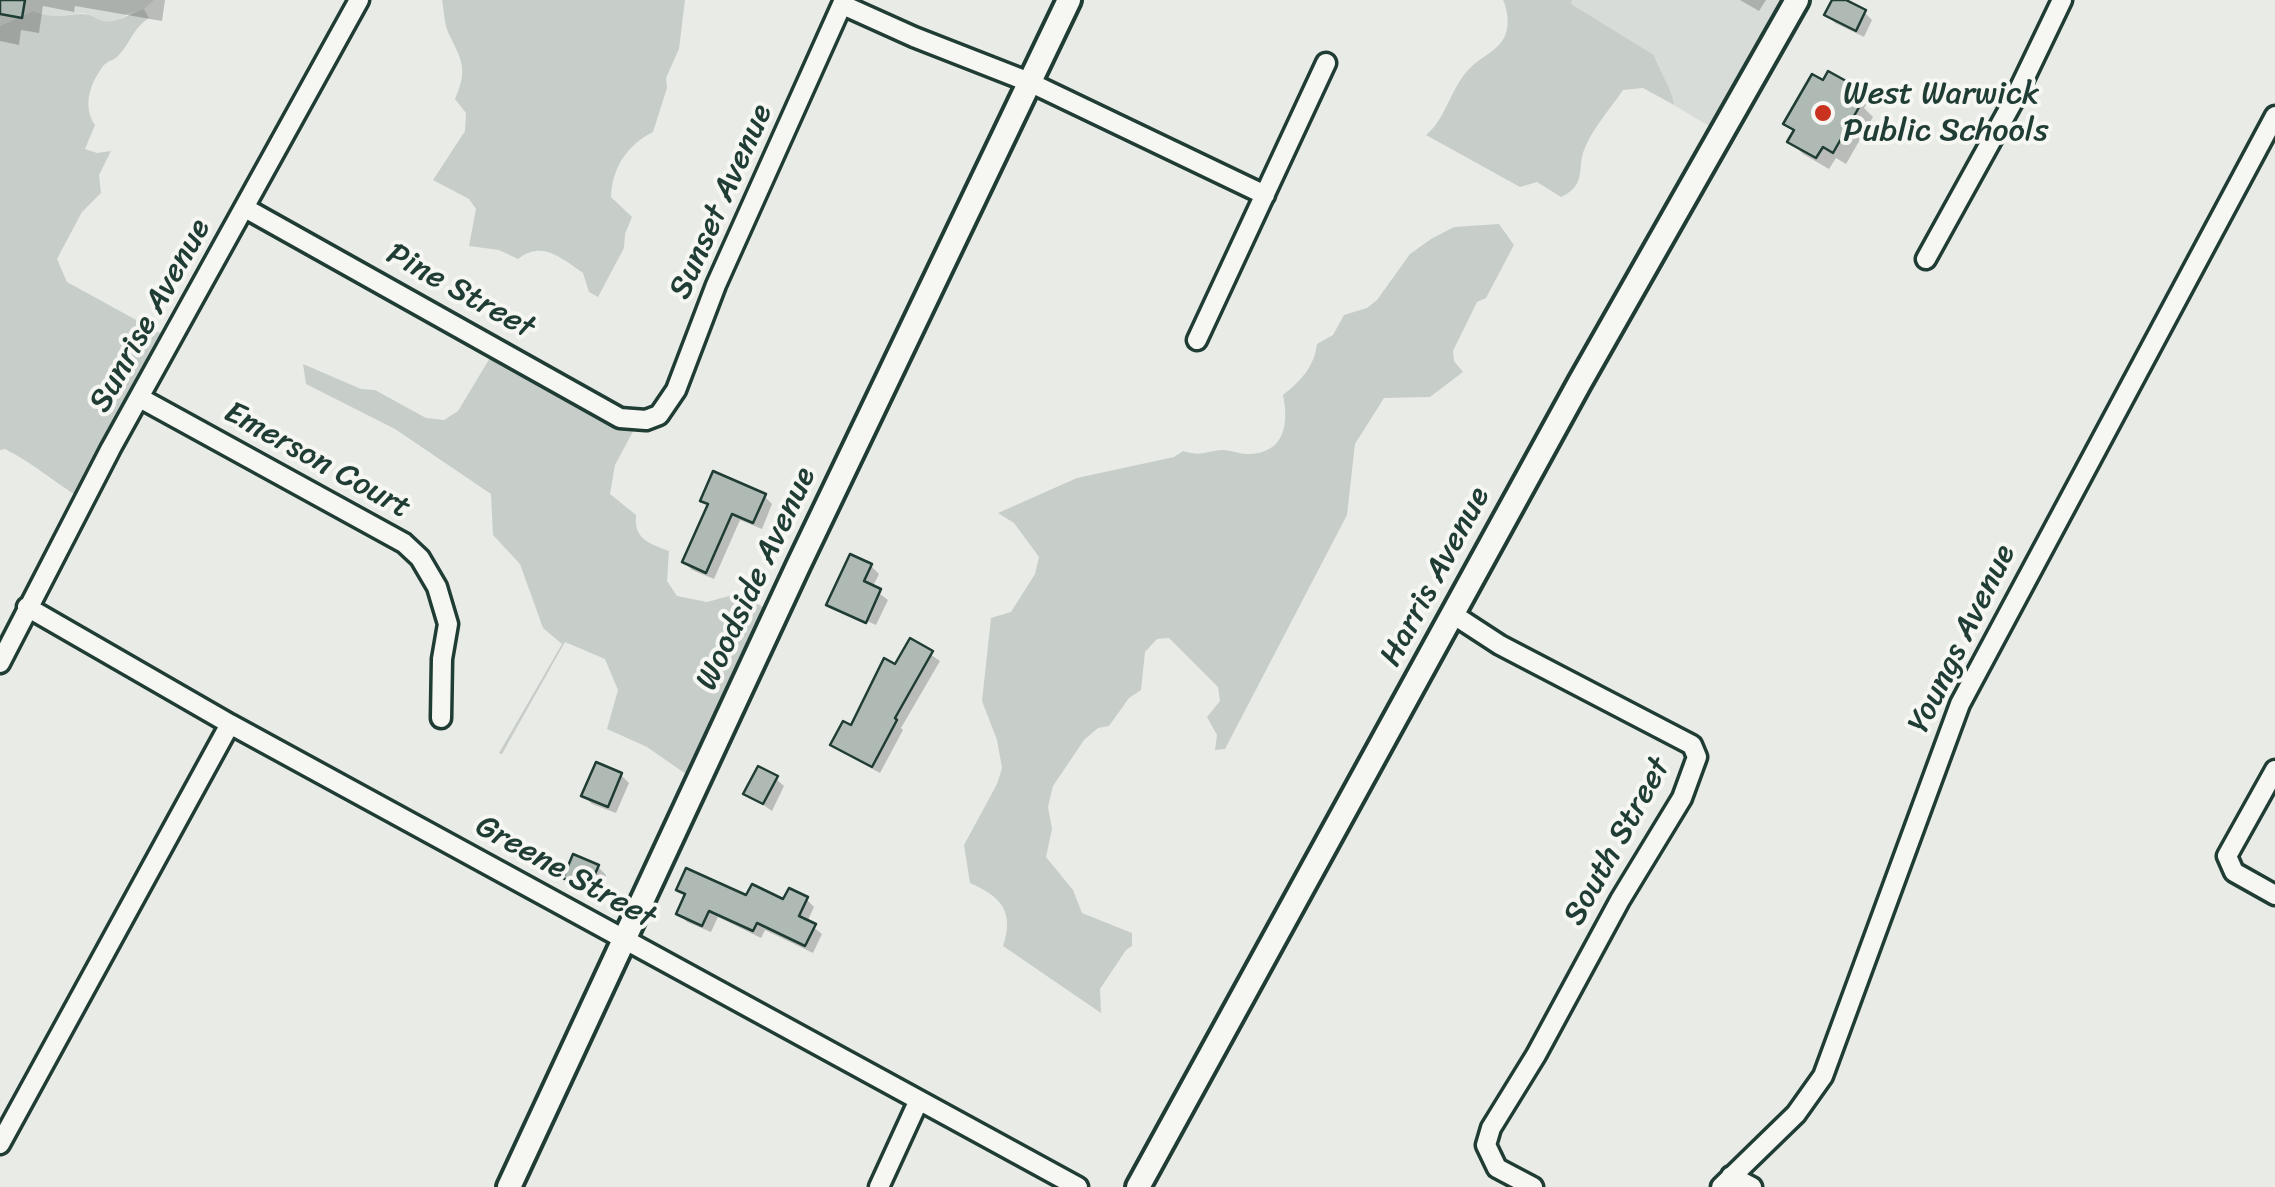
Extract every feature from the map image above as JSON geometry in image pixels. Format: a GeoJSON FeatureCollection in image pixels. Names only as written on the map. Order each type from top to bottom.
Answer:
{"type":"FeatureCollection","features":[{"type":"Feature","properties":{"kind":"street","name":"Sunrise Avenue"},"geometry":{"type":"LineString","coordinates":[[0,663],[358,0]]}},
{"type":"Feature","properties":{"kind":"street","name":"Woodside Avenue"},"geometry":{"type":"LineString","coordinates":[[508,1187],[1068,0]]}},
{"type":"Feature","properties":{"kind":"street","name":"Harris Avenue"},"geometry":{"type":"LineString","coordinates":[[1138,1187],[1571,398],[1797,0]]}},
{"type":"Feature","properties":{"kind":"street"},"geometry":{"type":"LineString","coordinates":[[1926,259],[2015,98],[2062,0]]}},
{"type":"Feature","properties":{"kind":"street"},"geometry":{"type":"LineString","coordinates":[[844,2],[914,37],[1029,82],[1265,194]]}},
{"type":"Feature","properties":{"kind":"street","name":"Sunset Avenue"},"geometry":{"type":"LineString","coordinates":[[646,420],[659,415],[676,390],[716,285],[844,2]]}},
{"type":"Feature","properties":{"kind":"street"},"geometry":{"type":"LineString","coordinates":[[1198,340],[1326,63]]}},
{"type":"Feature","properties":{"kind":"street","name":"Youngs Avenue"},"geometry":{"type":"LineString","coordinates":[[1726,1181],[1796,1114],[1823,1076],[1960,704],[2275,116]]}},
{"type":"Feature","properties":{"kind":"street","name":"Pine Street"},"geometry":{"type":"LineString","coordinates":[[245,208],[620,418],[646,420]]}},
{"type":"Feature","properties":{"kind":"street","name":"Emerson Court"},"geometry":{"type":"LineString","coordinates":[[140,398],[389,534],[420,558],[437,586],[448,624],[442,658],[440,718]]}},
{"type":"Feature","properties":{"kind":"street","name":"Greene Street"},"geometry":{"type":"LineString","coordinates":[[27,607],[230,724],[1078,1187]]}},
{"type":"Feature","properties":{"kind":"street","name":"South Street"},"geometry":{"type":"LineString","coordinates":[[1454,615],[1500,645],[1692,745],[1697,757],[1682,798],[1620,900],[1536,1055],[1490,1128],[1486,1145],[1497,1168],[1533,1187]]}},
{"type":"Feature","properties":{"kind":"street"},"geometry":{"type":"LineString","coordinates":[[0,1144],[230,724]]}},
{"type":"Feature","properties":{"kind":"street"},"geometry":{"type":"LineString","coordinates":[[2275,770],[2227,856],[2234,872],[2275,895]]}},
{"type":"Feature","properties":{"kind":"street"},"geometry":{"type":"LineString","coordinates":[[879,1187],[918,1102]]}},
{"type":"Feature","properties":{"kind":"street"},"geometry":{"type":"LineString","coordinates":[[1726,1181],[1752,1187]]}},
{"type":"Feature","properties":{"kind":"shaded area"},"geometry":{"type":"Polygon","coordinates":[[[0,0],[154,0],[117,21],[104,22],[84,13],[48,17],[33,11],[0,26],[0,0]]]}},
{"type":"Feature","properties":{"kind":"shaded area"},"geometry":{"type":"Polygon","coordinates":[[[442,0],[685,0],[679,49],[666,78],[667,88],[653,132],[629,151],[614,176],[611,197],[632,217],[624,248],[598,297],[589,292],[583,273],[551,253],[535,251],[518,259],[499,250],[469,246],[476,209],[469,199],[433,180],[465,131],[466,113],[455,99],[462,64],[447,28],[442,0]]]}},
{"type":"Feature","properties":{"kind":"shaded area"},"geometry":{"type":"Polygon","coordinates":[[[1503,0],[1572,0],[1571,4],[1654,55],[1673,99],[1674,105],[1643,88],[1623,90],[1587,142],[1578,182],[1561,197],[1537,182],[1520,187],[1426,135],[1463,77],[1504,38],[1508,19],[1503,0]]]}},
{"type":"Feature","properties":{"kind":"shaded area"},"geometry":{"type":"Polygon","coordinates":[[[1572,0],[1794,0],[1719,132],[1674,105],[1654,55],[1570,4],[1572,0]]]}},
{"type":"Feature","properties":{"kind":"shaded area"},"geometry":{"type":"Polygon","coordinates":[[[144,9],[149,18],[118,56],[104,65],[92,87],[88,102],[95,125],[85,149],[97,153],[111,151],[99,175],[101,193],[82,212],[57,259],[67,282],[169,338],[80,498],[25,460],[0,450],[0,26],[33,11],[51,16],[85,14],[108,22],[144,9]]]}},
{"type":"Feature","properties":{"kind":"shaded area"},"geometry":{"type":"Polygon","coordinates":[[[1499,224],[1514,245],[1486,298],[1477,302],[1453,351],[1454,361],[1463,372],[1430,397],[1384,398],[1355,444],[1347,515],[1225,749],[1215,750],[1217,735],[1207,717],[1220,701],[1218,687],[1169,638],[1157,639],[1145,652],[1141,690],[1129,698],[1109,726],[1098,728],[1084,740],[1053,786],[1048,807],[1052,829],[1046,857],[1073,890],[1082,913],[1132,933],[1132,946],[1100,989],[1101,1013],[1003,946],[1007,923],[1002,906],[990,893],[970,883],[964,845],[1002,768],[997,740],[982,701],[991,618],[1011,612],[1035,574],[1039,557],[1014,523],[998,513],[1077,478],[1174,457],[1183,451],[1247,454],[1270,449],[1282,435],[1283,395],[1306,373],[1317,344],[1333,335],[1344,315],[1367,308],[1377,300],[1410,254],[1431,239],[1454,227],[1499,224]]]}},
{"type":"Feature","properties":{"kind":"shaded area"},"geometry":{"type":"Polygon","coordinates":[[[496,348],[638,422],[615,465],[610,494],[636,515],[637,530],[644,539],[669,551],[667,581],[677,596],[707,602],[740,593],[774,614],[696,781],[647,747],[607,729],[618,690],[605,659],[565,642],[502,754],[499,753],[562,644],[543,628],[520,564],[493,535],[491,494],[395,429],[306,384],[303,364],[361,389],[375,390],[426,418],[444,420],[458,411],[496,348]]]}},
{"type":"Feature","properties":{"kind":"building"},"geometry":{"type":"Polygon","coordinates":[[[0,0],[25,0],[22,18],[0,14],[0,0]]]}},
{"type":"Feature","properties":{"kind":"building"},"geometry":{"type":"Polygon","coordinates":[[[1832,0],[1846,0],[1866,10],[1856,31],[1824,15],[1832,0]]]}},
{"type":"Feature","properties":{"kind":"building","name":"West Warwick Public Schools"},"geometry":{"type":"Polygon","coordinates":[[[1828,71],[1857,87],[1852,96],[1862,102],[1833,153],[1823,147],[1816,158],[1787,142],[1794,130],[1783,124],[1812,74],[1823,80],[1828,71]]]}},
{"type":"Feature","properties":{"kind":"building"},"geometry":{"type":"Polygon","coordinates":[[[713,471],[766,494],[753,523],[732,514],[706,573],[682,562],[708,504],[700,501],[713,471]]]}},
{"type":"Feature","properties":{"kind":"building"},"geometry":{"type":"Polygon","coordinates":[[[850,554],[872,564],[864,581],[881,589],[866,623],[826,605],[850,554]]]}},
{"type":"Feature","properties":{"kind":"building"},"geometry":{"type":"Polygon","coordinates":[[[910,638],[933,651],[872,767],[830,745],[843,721],[851,725],[884,658],[895,664],[910,638]]]}},
{"type":"Feature","properties":{"kind":"building"},"geometry":{"type":"Polygon","coordinates":[[[596,762],[622,773],[608,807],[581,796],[596,762]]]}},
{"type":"Feature","properties":{"kind":"building"},"geometry":{"type":"Polygon","coordinates":[[[758,766],[778,776],[763,804],[743,794],[758,766]]]}},
{"type":"Feature","properties":{"kind":"building"},"geometry":{"type":"Polygon","coordinates":[[[573,854],[599,865],[588,890],[563,878],[573,854]]]}},
{"type":"Feature","properties":{"kind":"building"},"geometry":{"type":"Polygon","coordinates":[[[686,868],[746,895],[752,884],[783,899],[789,888],[808,897],[799,916],[816,924],[805,946],[757,923],[753,931],[709,911],[702,926],[676,914],[685,894],[676,890],[686,868]]]}},
{"type":"Feature","properties":{"kind":"place","name":"West Warwick Public Schools"},"geometry":{"type":"Point","coordinates":[1823,113]}}]}
